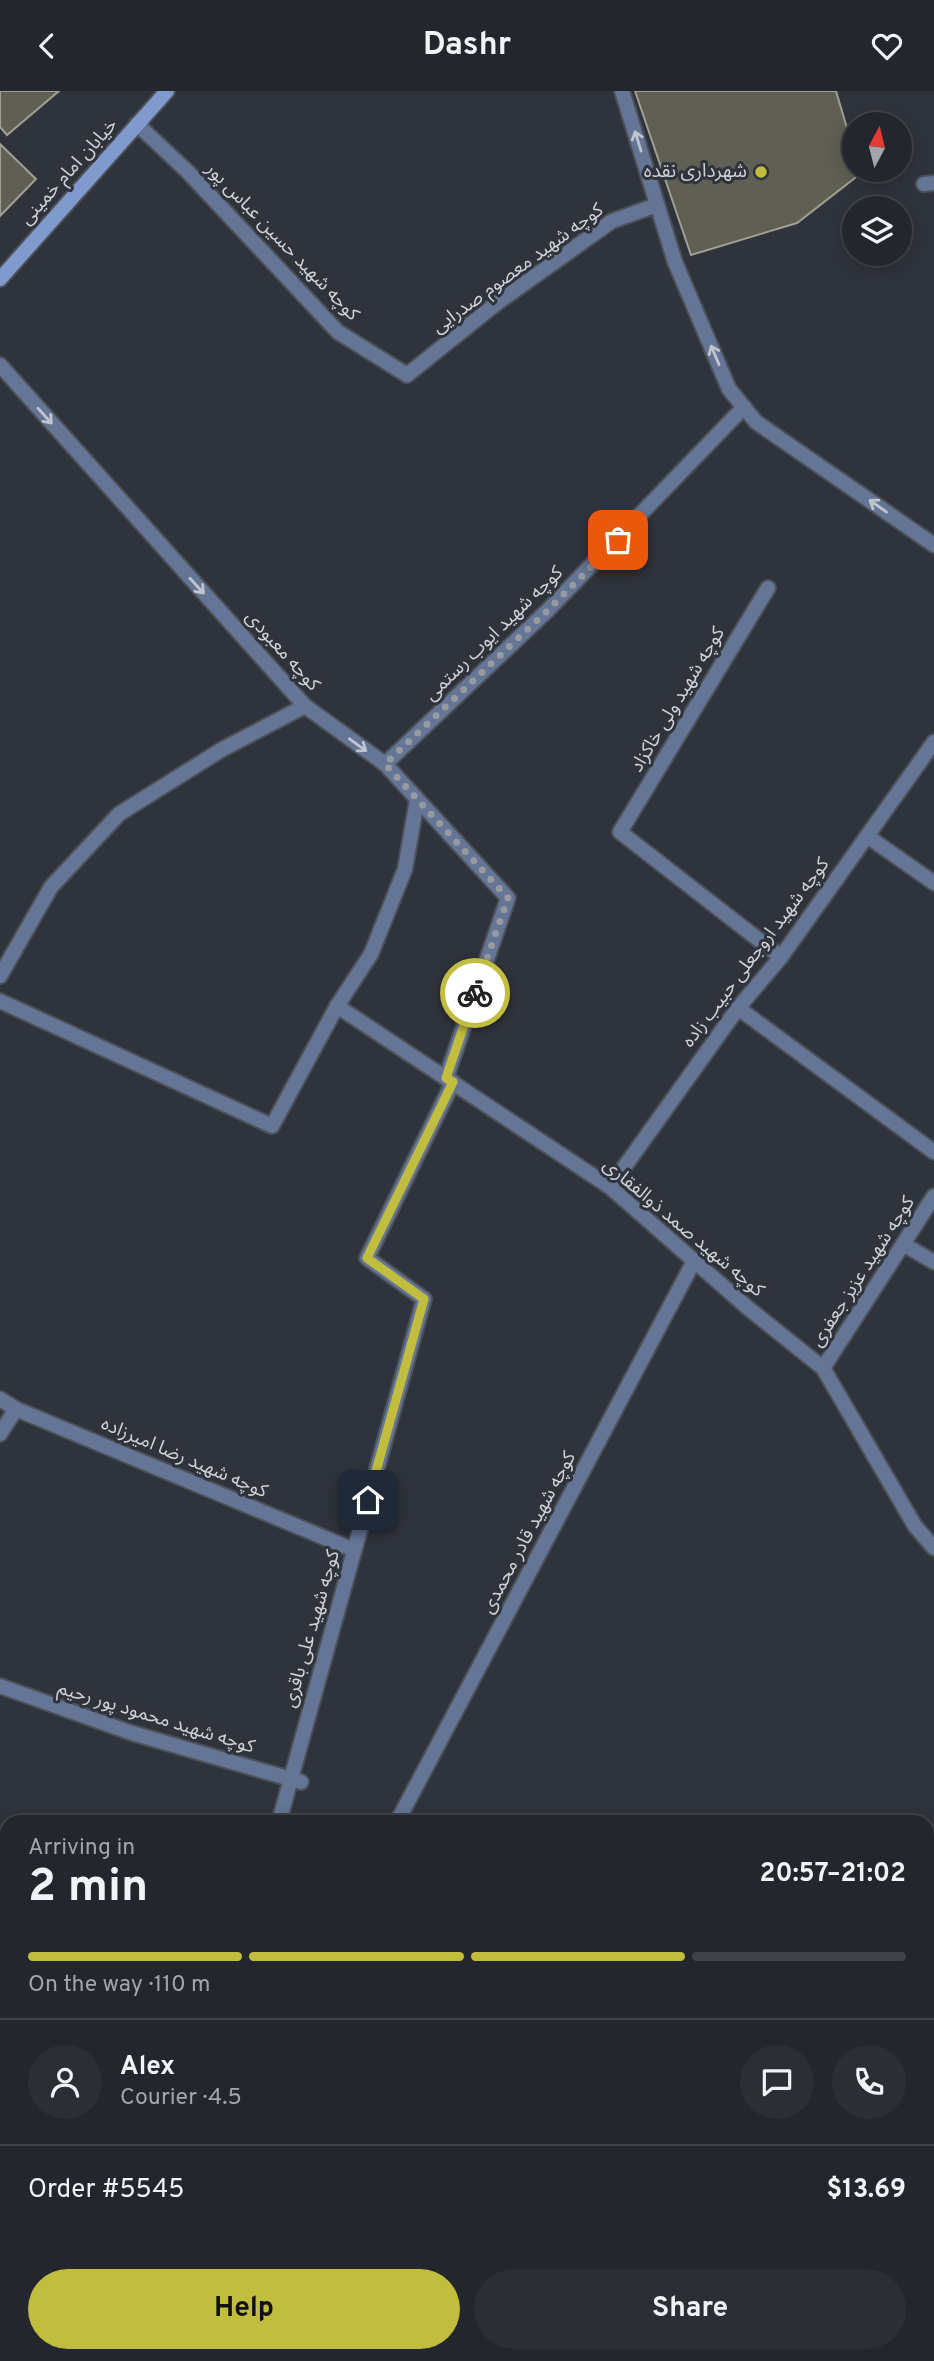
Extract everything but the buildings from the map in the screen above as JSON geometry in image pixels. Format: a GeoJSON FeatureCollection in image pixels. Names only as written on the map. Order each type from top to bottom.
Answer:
{"type":"FeatureCollection","features":[{"type":"Feature","properties":{"kind":"main road","name":"خیابان امام خمینی"},"geometry":{"type":"LineString","coordinates":[[0,279],[167,91]]}},
{"type":"Feature","properties":{"kind":"street"},"geometry":{"type":"LineString","coordinates":[[622,91],[675,262],[729,389],[756,422],[934,545]]}},
{"type":"Feature","properties":{"kind":"street","name":"کوچه شهید حسین عباس پور"},"geometry":{"type":"LineString","coordinates":[[137,124],[188,172],[338,332],[407,375]]}},
{"type":"Feature","properties":{"kind":"street","name":"کوچه شهید معصوم صدرایی"},"geometry":{"type":"LineString","coordinates":[[407,375],[498,303],[612,221],[657,205]]}},
{"type":"Feature","properties":{"kind":"street","name":"کوچه معبودی"},"geometry":{"type":"LineString","coordinates":[[0,365],[304,706],[385,764],[508,898],[449,1080]]}},
{"type":"Feature","properties":{"kind":"street","name":"کوچه شهید ایوب رستمی"},"geometry":{"type":"LineString","coordinates":[[385,764],[547,611],[744,407]]}},
{"type":"Feature","properties":{"kind":"street","name":"کوچه شهید ولی خاکزاد"},"geometry":{"type":"LineString","coordinates":[[768,588],[620,832],[781,957]]}},
{"type":"Feature","properties":{"kind":"street"},"geometry":{"type":"LineString","coordinates":[[0,976],[51,887],[119,814],[221,750],[304,706]]}},
{"type":"Feature","properties":{"kind":"street","name":"کوچه شهید اروجعلی حبیب زاده"},"geometry":{"type":"LineString","coordinates":[[610,1187],[738,1008],[781,957],[934,742]]}},
{"type":"Feature","properties":{"kind":"street"},"geometry":{"type":"LineString","coordinates":[[0,1001],[272,1126],[337,1006],[371,954],[405,869],[417,800]]}},
{"type":"Feature","properties":{"kind":"street"},"geometry":{"type":"LineString","coordinates":[[867,836],[934,883]]}},
{"type":"Feature","properties":{"kind":"street","name":"کوچه شهید صمد ذوالفقاری"},"geometry":{"type":"LineString","coordinates":[[337,1006],[610,1187],[748,1308],[823,1367],[915,1526],[934,1548]]}},
{"type":"Feature","properties":{"kind":"street"},"geometry":{"type":"LineString","coordinates":[[738,1008],[934,1152]]}},
{"type":"Feature","properties":{"kind":"street","name":"کوچه شهید علی باقری"},"geometry":{"type":"LineString","coordinates":[[282,1815],[296,1780],[354,1550],[424,1299],[367,1258],[449,1080]]}},
{"type":"Feature","properties":{"kind":"street","name":"کوچه شهید عزیز جعفری"},"geometry":{"type":"LineString","coordinates":[[823,1367],[934,1196]]}},
{"type":"Feature","properties":{"kind":"street"},"geometry":{"type":"LineString","coordinates":[[903,1244],[934,1262]]}},
{"type":"Feature","properties":{"kind":"street","name":"کوچه شهید قادر محمدی"},"geometry":{"type":"LineString","coordinates":[[401,1815],[694,1261]]}},
{"type":"Feature","properties":{"kind":"street","name":"کوچه شهید رضا امیرزاده"},"geometry":{"type":"LineString","coordinates":[[0,1399],[16,1409],[354,1550]]}},
{"type":"Feature","properties":{"kind":"street"},"geometry":{"type":"LineString","coordinates":[[0,1434],[16,1409]]}},
{"type":"Feature","properties":{"kind":"street","name":"کوچه شهید محمود پور رحیم"},"geometry":{"type":"LineString","coordinates":[[0,1686],[132,1734],[296,1780]]}},
{"type":"Feature","properties":{"kind":"way so far"},"geometry":{"type":"LineString","coordinates":[[475,993],[508,898],[385,764],[618,540]]}},
{"type":"Feature","properties":{"kind":"place","name":"شهرداری نقده"},"geometry":{"type":"Point","coordinates":[761,172]}},
{"type":"Feature","properties":{"kind":"route"},"geometry":{"type":"LineString","coordinates":[[368,1500],[424,1299],[367,1258],[453,1082],[446,1078],[475,993]]}}]}
